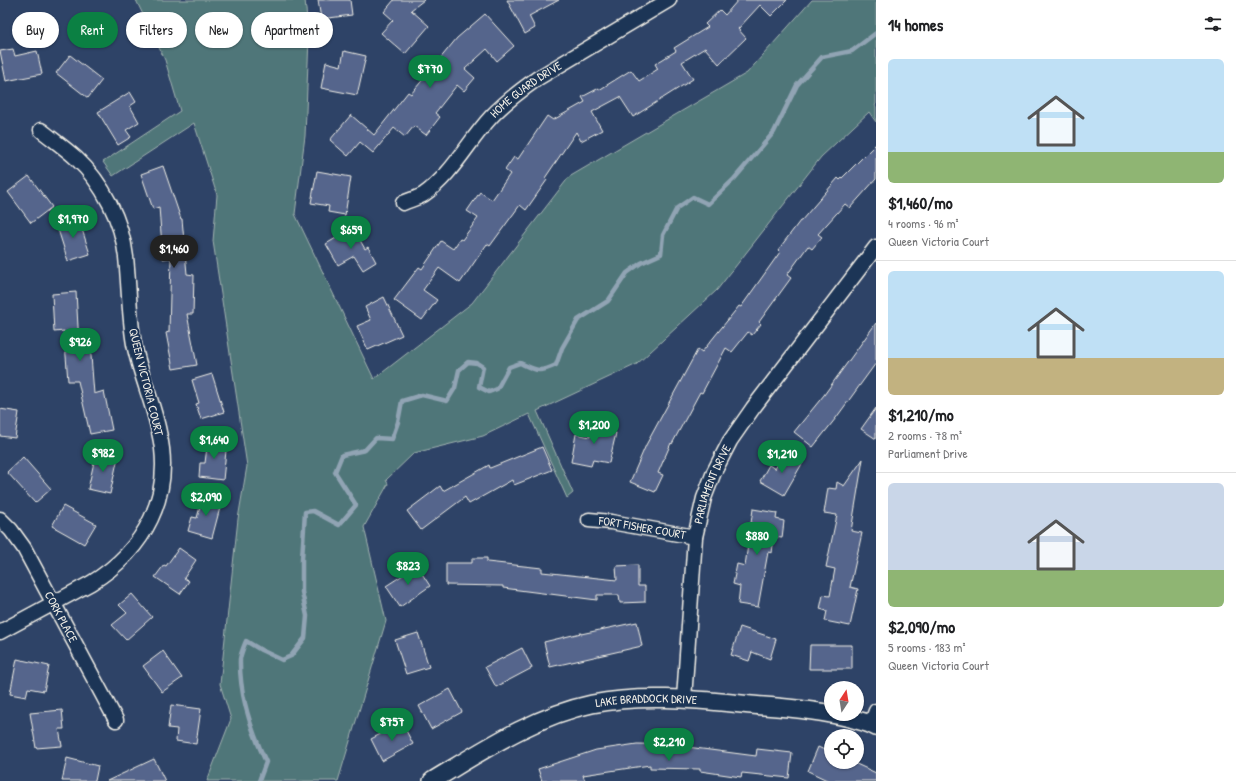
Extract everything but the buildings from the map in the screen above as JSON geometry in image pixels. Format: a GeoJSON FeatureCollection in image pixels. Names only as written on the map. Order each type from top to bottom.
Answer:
{"type":"FeatureCollection","features":[{"type":"Feature","properties":{"kind":"street","name":"HOME GUARD DRIVE"},"geometry":{"type":"LineString","coordinates":[[403,203],[422,196],[438,183],[490,118],[503,104],[519,91],[669,0]]}},
{"type":"Feature","properties":{"kind":"street","name":"QUEEN VICTORIA COURT"},"geometry":{"type":"LineString","coordinates":[[0,632],[105,574],[122,561],[143,535],[153,514],[160,492],[163,458],[159,430],[134,344],[130,314],[126,255],[116,217],[104,192],[88,171],[41,130]]}},
{"type":"Feature","properties":{"kind":"street","name":"PARLIAMENT DRIVE"},"geometry":{"type":"LineString","coordinates":[[684,699],[695,537],[704,498],[714,472],[730,442],[753,408],[876,247]]}},
{"type":"Feature","properties":{"kind":"street","name":"CORK PLACE"},"geometry":{"type":"LineString","coordinates":[[0,518],[24,548],[116,720]]}},
{"type":"Feature","properties":{"kind":"street","name":"FORT FISHER COURT"},"geometry":{"type":"LineString","coordinates":[[589,520],[611,522],[695,537]]}},
{"type":"Feature","properties":{"kind":"street","name":"LAKE BRADDOCK DRIVE"},"geometry":{"type":"LineString","coordinates":[[432,781],[503,738],[550,717],[592,704],[628,699],[684,699],[803,709],[874,721]]}},
{"type":"Feature","properties":{"kind":"green space"},"geometry":{"type":"Polygon","coordinates":[[[136,0],[305,0],[306,12],[251,12],[251,48],[309,48],[305,136],[295,214],[374,379],[472,303],[569,177],[747,73],[812,0],[876,0],[876,122],[869,112],[821,157],[717,290],[637,364],[537,411],[573,493],[567,498],[529,414],[483,436],[414,453],[386,480],[388,484],[364,527],[386,621],[338,781],[207,781],[231,719],[220,684],[238,519],[247,466],[213,241],[217,195],[194,123],[113,176],[103,162],[180,111],[165,60],[159,48],[187,48],[187,12],[142,12],[136,0]]]}},
{"type":"Feature","properties":{"kind":"waterway"},"geometry":{"type":"LineString","coordinates":[[259,781],[266,762],[255,737],[247,712],[240,672],[240,657],[246,641],[282,660],[291,656],[305,638],[307,616],[302,592],[302,559],[305,512],[313,511],[339,525],[356,505],[335,472],[342,455],[365,450],[376,438],[392,439],[398,422],[402,401],[422,395],[447,401],[455,388],[459,370],[468,362],[477,363],[483,367],[479,387],[489,392],[497,389],[509,367],[520,363],[534,369],[542,370],[556,365],[562,348],[578,320],[608,301],[627,273],[641,263],[661,254],[663,235],[677,208],[693,197],[708,204],[734,179],[774,132],[797,85],[822,57],[852,51],[876,33]]}}]}
